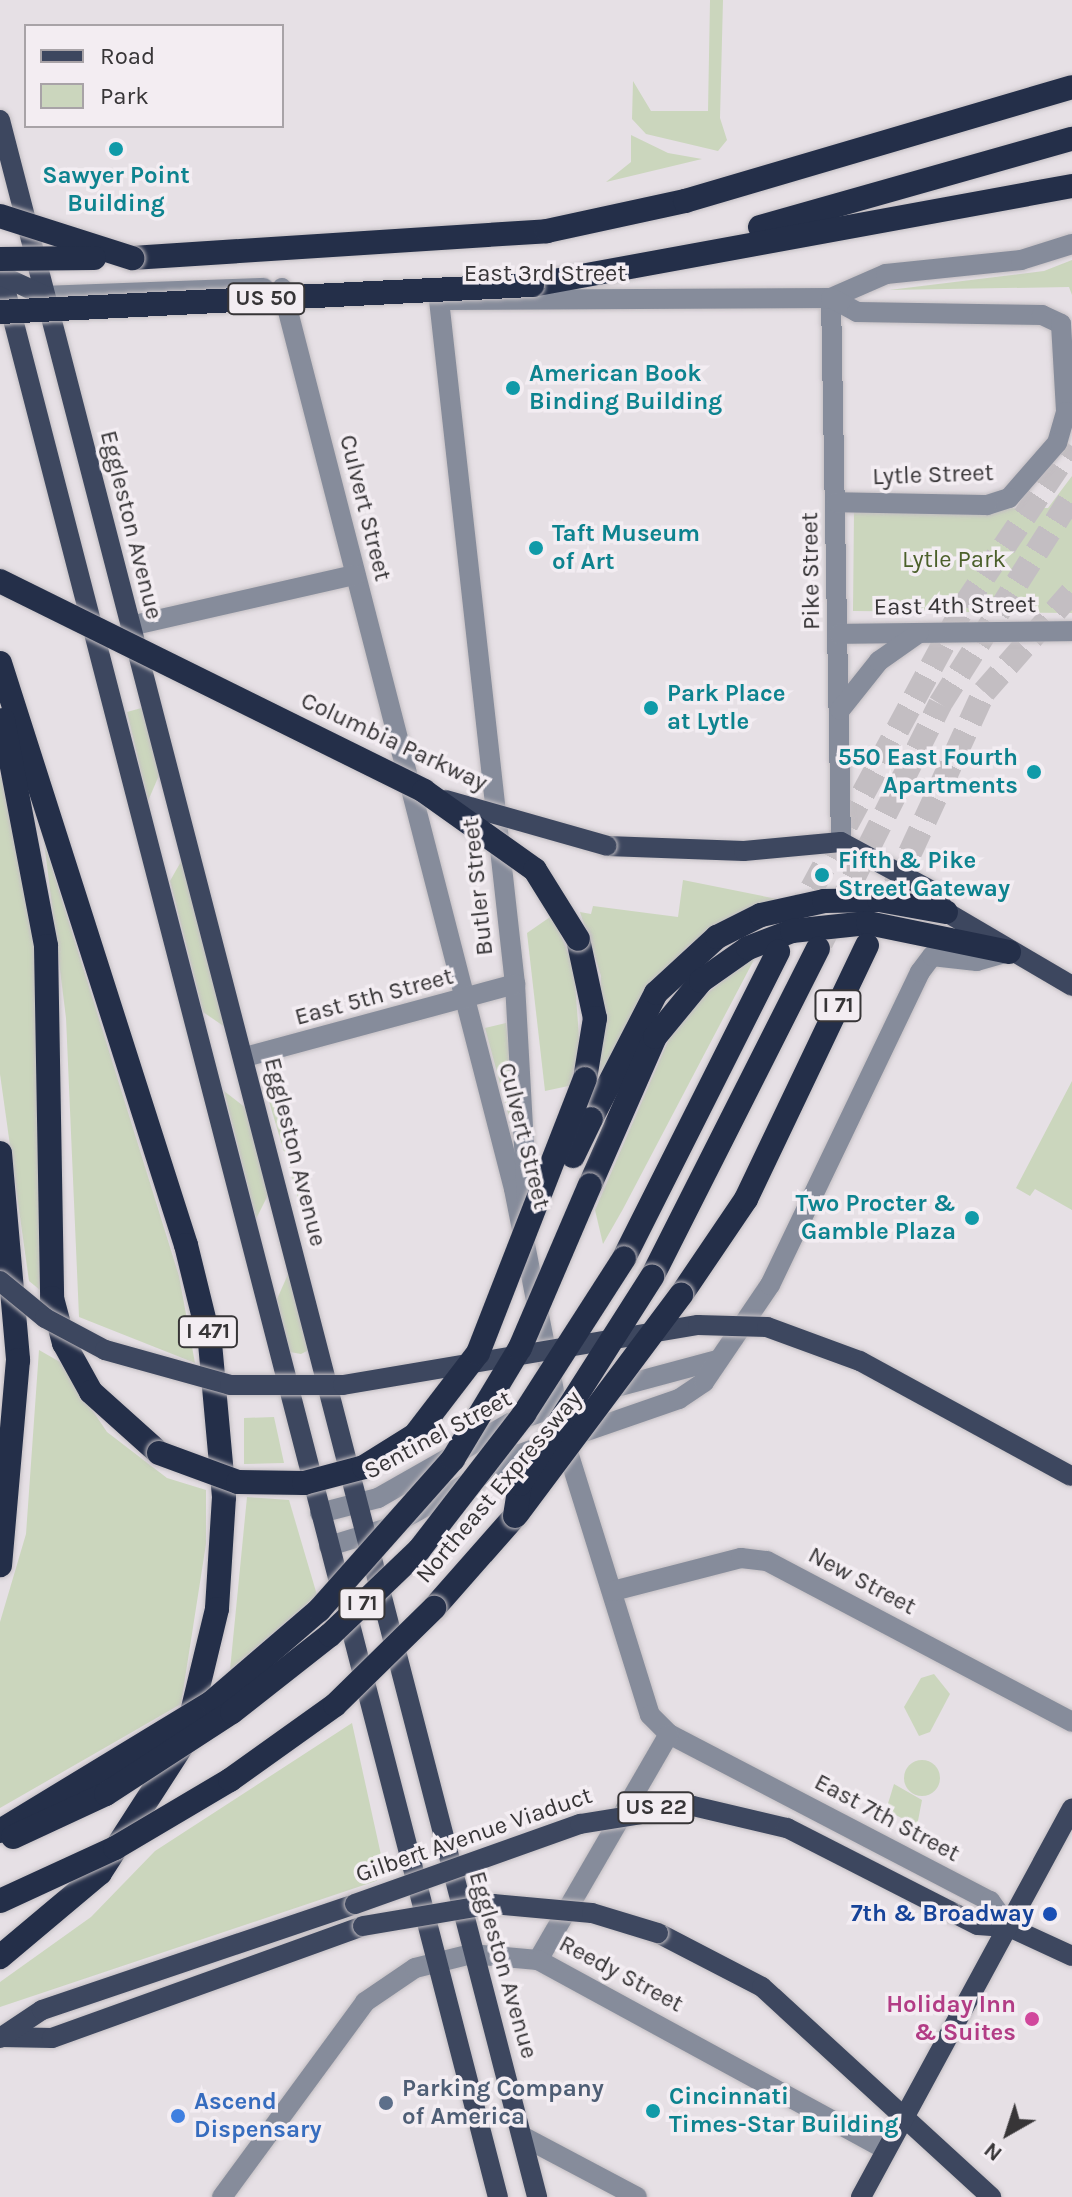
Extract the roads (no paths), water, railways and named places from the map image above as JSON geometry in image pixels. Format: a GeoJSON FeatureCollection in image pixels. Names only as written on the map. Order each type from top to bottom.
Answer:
{"type":"FeatureCollection","features":[{"type":"Feature","properties":{"kind":"highway","name":"US 50"},"geometry":{"type":"LineString","coordinates":[[0,270],[132,258],[547,231],[685,201],[1072,89]]}},
{"type":"Feature","properties":{"kind":"highway","name":"US 50"},"geometry":{"type":"LineString","coordinates":[[0,312],[532,285],[644,266],[1072,139]]}},
{"type":"Feature","properties":{"kind":"highway"},"geometry":{"type":"LineString","coordinates":[[644,266],[1072,186]]}},
{"type":"Feature","properties":{"kind":"highway"},"geometry":{"type":"LineString","coordinates":[[0,216],[132,258]]}},
{"type":"Feature","properties":{"kind":"highway","name":"Columbia Parkway"},"geometry":{"type":"LineString","coordinates":[[0,581],[424,791]]}},
{"type":"Feature","properties":{"kind":"highway","name":"I 471"},"geometry":{"type":"LineString","coordinates":[[0,663],[194,1274],[221,1417],[224,1497],[217,1609],[185,1741],[100,1873],[0,1957]]}},
{"type":"Feature","properties":{"kind":"highway"},"geometry":{"type":"LineString","coordinates":[[0,711],[46,946],[52,1298],[64,1343],[91,1392],[159,1453],[200,1472],[272,1485],[364,1467],[415,1435],[454,1394],[523,1273],[591,1119],[656,993],[728,930],[824,901],[879,900],[946,912]]}},
{"type":"Feature","properties":{"kind":"highway"},"geometry":{"type":"LineString","coordinates":[[424,791],[535,870],[578,939],[595,1018],[585,1079],[523,1273]]}},
{"type":"Feature","properties":{"kind":"highway"},"geometry":{"type":"LineString","coordinates":[[0,1831],[212,1702],[319,1610],[461,1446],[520,1348],[655,1037],[701,981],[748,948],[792,931],[868,923],[1009,952]]}},
{"type":"Feature","properties":{"kind":"highway","name":"Northeast Expressway"},"geometry":{"type":"LineString","coordinates":[[0,1901],[141,1833],[335,1705],[515,1516],[681,1295],[746,1199],[867,945]]}},
{"type":"Feature","properties":{"kind":"highway"},"geometry":{"type":"LineString","coordinates":[[515,1516],[520,1484],[652,1277],[818,949]]}},
{"type":"Feature","properties":{"kind":"highway","name":"Northeast Expressway"},"geometry":{"type":"LineString","coordinates":[[0,1844],[106,1794],[232,1712],[330,1635],[429,1537],[524,1414],[624,1258],[778,952]]}},
{"type":"Feature","properties":{"kind":"highway"},"geometry":{"type":"LineString","coordinates":[[0,1153],[18,1360],[0,1565]]}},
{"type":"Feature","properties":{"kind":"main road","name":"Eggleston Avenue"},"geometry":{"type":"LineString","coordinates":[[0,120],[245,1057],[471,1954],[537,2197]]}},
{"type":"Feature","properties":{"kind":"main road","name":"East 3rd Street"},"geometry":{"type":"LineString","coordinates":[[0,270],[45,296]]}},
{"type":"Feature","properties":{"kind":"main road"},"geometry":{"type":"LineString","coordinates":[[0,270],[8,340],[329,1546],[498,2197]]}},
{"type":"Feature","properties":{"kind":"main road"},"geometry":{"type":"LineString","coordinates":[[8,340],[45,296]]}},
{"type":"Feature","properties":{"kind":"main road","name":"Columbia Parkway"},"geometry":{"type":"LineString","coordinates":[[424,791],[543,833],[653,850],[841,842]]}},
{"type":"Feature","properties":{"kind":"main road"},"geometry":{"type":"LineString","coordinates":[[841,842],[932,891],[946,912],[1009,952],[1072,986]]}},
{"type":"Feature","properties":{"kind":"main road"},"geometry":{"type":"LineString","coordinates":[[0,1281],[45,1318],[105,1350],[188,1379],[243,1386],[358,1383],[698,1325],[767,1327],[860,1361],[1072,1476]]}},
{"type":"Feature","properties":{"kind":"main road","name":"Gilbert Avenue Viaduct"},"geometry":{"type":"LineString","coordinates":[[1,2038],[42,2010],[580,1824],[693,1806],[787,1828],[978,1925],[1009,1927]]}},
{"type":"Feature","properties":{"kind":"main road"},"geometry":{"type":"LineString","coordinates":[[861,2197],[1072,1809]]}},
{"type":"Feature","properties":{"kind":"main road","name":"Gilbert Avenue Viaduct"},"geometry":{"type":"LineString","coordinates":[[1,2038],[52,2038],[363,1926],[493,1904],[592,1913],[658,1933],[762,1987],[906,2116]]}},
{"type":"Feature","properties":{"kind":"main road","name":"East 7th Street"},"geometry":{"type":"LineString","coordinates":[[1009,1927],[1072,1956]]}},
{"type":"Feature","properties":{"kind":"main road","name":"US 22"},"geometry":{"type":"LineString","coordinates":[[906,2116],[991,2197]]}},
{"type":"Feature","properties":{"kind":"street"},"geometry":{"type":"LineString","coordinates":[[831,298],[886,274],[1021,260],[1072,244]]}},
{"type":"Feature","properties":{"kind":"street","name":"East 3rd Street"},"geometry":{"type":"LineString","coordinates":[[45,296],[282,288],[439,300],[831,298],[857,312],[1042,315]]}},
{"type":"Feature","properties":{"kind":"street","name":"Culvert Street"},"geometry":{"type":"LineString","coordinates":[[282,288],[463,1001],[514,1189],[523,1273],[563,1436],[650,1715],[669,1734]]}},
{"type":"Feature","properties":{"kind":"street","name":"Pike Street"},"geometry":{"type":"LineString","coordinates":[[831,298],[841,842]]}},
{"type":"Feature","properties":{"kind":"street","name":"Butler Street"},"geometry":{"type":"LineString","coordinates":[[439,300],[515,984],[523,1273]]}},
{"type":"Feature","properties":{"kind":"street","name":"Lytle Street"},"geometry":{"type":"LineString","coordinates":[[836,502],[987,505],[1023,486],[1053,451],[1066,412],[1061,324],[1042,315]]}},
{"type":"Feature","properties":{"kind":"street"},"geometry":{"type":"LineString","coordinates":[[130,626],[355,575]]}},
{"type":"Feature","properties":{"kind":"street"},"geometry":{"type":"LineString","coordinates":[[840,710],[879,661],[924,630]]}},
{"type":"Feature","properties":{"kind":"street","name":"East 4th Street"},"geometry":{"type":"LineString","coordinates":[[839,634],[924,630],[1072,631]]}},
{"type":"Feature","properties":{"kind":"street"},"geometry":{"type":"LineString","coordinates":[[329,1546],[364,1536],[563,1436],[679,1399],[704,1382],[717,1360],[742,1334],[770,1285],[920,972],[932,956],[977,961],[1009,952]]}},
{"type":"Feature","properties":{"kind":"street","name":"East 5th Street"},"geometry":{"type":"LineString","coordinates":[[245,1057],[463,1001],[515,984]]}},
{"type":"Feature","properties":{"kind":"street","name":"Sentinel Street"},"geometry":{"type":"LineString","coordinates":[[320,1513],[356,1506],[510,1423],[662,1370],[717,1360]]}},
{"type":"Feature","properties":{"kind":"street","name":"New Street"},"geometry":{"type":"LineString","coordinates":[[613,1591],[741,1558],[767,1561],[1072,1722]]}},
{"type":"Feature","properties":{"kind":"street"},"geometry":{"type":"LineString","coordinates":[[538,1960],[669,1734]]}},
{"type":"Feature","properties":{"kind":"street","name":"East 7th Street"},"geometry":{"type":"LineString","coordinates":[[669,1734],[990,1901],[1009,1927]]}},
{"type":"Feature","properties":{"kind":"street","name":"Reedy Street"},"geometry":{"type":"LineString","coordinates":[[222,2197],[365,2002],[436,1962],[471,1954],[538,1960],[886,2150]]}},
{"type":"Feature","properties":{"kind":"street"},"geometry":{"type":"LineString","coordinates":[[522,2136],[637,2197]]}},
{"type":"Feature","properties":{"kind":"tunnel"},"geometry":{"type":"LineString","coordinates":[[795,920],[964,606],[1072,446]]}},
{"type":"Feature","properties":{"kind":"tunnel"},"geometry":{"type":"LineString","coordinates":[[821,943],[940,704],[1072,496]]}},
{"type":"Feature","properties":{"kind":"tunnel"},"geometry":{"type":"LineString","coordinates":[[880,918],[984,692],[1072,592]]}},
{"type":"Feature","properties":{"kind":"place","name":"Sawyer Point Building"},"geometry":{"type":"Point","coordinates":[116,149]}},
{"type":"Feature","properties":{"kind":"place","name":"American Book Binding Building"},"geometry":{"type":"Point","coordinates":[513,388]}},
{"type":"Feature","properties":{"kind":"place","name":"Taft Museum of Art"},"geometry":{"type":"Point","coordinates":[536,548]}},
{"type":"Feature","properties":{"kind":"place","name":"Park Place at Lytle"},"geometry":{"type":"Point","coordinates":[651,708]}},
{"type":"Feature","properties":{"kind":"place","name":"550 East Fourth Apartments"},"geometry":{"type":"Point","coordinates":[1034,772]}},
{"type":"Feature","properties":{"kind":"place","name":"Fifth & Pike Street Gateway"},"geometry":{"type":"Point","coordinates":[822,875]}},
{"type":"Feature","properties":{"kind":"place","name":"Two Procter & Gamble Plaza"},"geometry":{"type":"Point","coordinates":[972,1218]}},
{"type":"Feature","properties":{"kind":"place","name":"7th & Broadway"},"geometry":{"type":"Point","coordinates":[1050,1914]}},
{"type":"Feature","properties":{"kind":"place","name":"Holiday Inn & Suites"},"geometry":{"type":"Point","coordinates":[1032,2019]}},
{"type":"Feature","properties":{"kind":"place","name":"Parking Company of America"},"geometry":{"type":"Point","coordinates":[386,2103]}},
{"type":"Feature","properties":{"kind":"place","name":"Cincinnati Times-Star Building"},"geometry":{"type":"Point","coordinates":[653,2111]}},
{"type":"Feature","properties":{"kind":"place","name":"Ascend Dispensary"},"geometry":{"type":"Point","coordinates":[178,2116]}},
{"type":"Feature","properties":{"kind":"park label","name":"Lytle Park"},"geometry":{"type":"Point","coordinates":[954,560]}}]}
